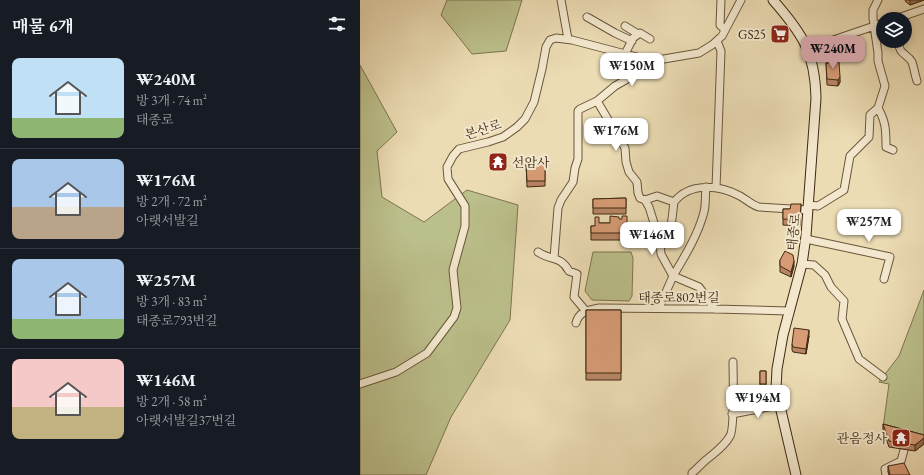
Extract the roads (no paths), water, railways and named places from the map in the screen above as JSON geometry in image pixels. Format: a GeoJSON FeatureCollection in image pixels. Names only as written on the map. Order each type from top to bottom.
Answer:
{"type":"FeatureCollection","features":[{"type":"Feature","properties":{"kind":"main road","name":"태종로"},"geometry":{"type":"LineString","coordinates":[[773,0],[791,20],[801,36],[816,77],[816,98],[806,240],[802,264],[788,311],[777,369],[776,389],[796,475]]}},
{"type":"Feature","properties":{"kind":"street"},"geometry":{"type":"LineString","coordinates":[[562,0],[568,40]]}},
{"type":"Feature","properties":{"kind":"street"},"geometry":{"type":"LineString","coordinates":[[720,0],[720,25],[725,30]]}},
{"type":"Feature","properties":{"kind":"street","name":"본산로"},"geometry":{"type":"LineString","coordinates":[[360,384],[396,372],[427,354],[454,317],[457,308],[453,270],[465,226],[465,206],[448,179],[447,167],[452,156],[459,149],[503,137],[525,119],[534,102],[546,47],[550,40],[556,38],[568,40],[652,61],[699,53],[712,45],[722,36],[741,0]]}},
{"type":"Feature","properties":{"kind":"street"},"geometry":{"type":"LineString","coordinates":[[671,227],[674,202],[689,191],[700,187],[716,188],[740,196],[752,205],[759,207],[808,208],[818,206],[844,190],[850,156],[856,149],[863,145],[869,137],[870,115],[878,108],[884,86],[878,61],[875,26],[872,18],[873,10],[878,0]]}},
{"type":"Feature","properties":{"kind":"street"},"geometry":{"type":"LineString","coordinates":[[912,13],[924,9]]}},
{"type":"Feature","properties":{"kind":"street"},"geometry":{"type":"LineString","coordinates":[[587,17],[615,34],[632,40]]}},
{"type":"Feature","properties":{"kind":"street"},"geometry":{"type":"LineString","coordinates":[[625,26],[650,39]]}},
{"type":"Feature","properties":{"kind":"street"},"geometry":{"type":"LineString","coordinates":[[807,49],[875,26]]}},
{"type":"Feature","properties":{"kind":"street"},"geometry":{"type":"LineString","coordinates":[[625,54],[632,40],[638,34]]}},
{"type":"Feature","properties":{"kind":"street"},"geometry":{"type":"LineString","coordinates":[[716,188],[721,52],[717,41]]}},
{"type":"Feature","properties":{"kind":"street"},"geometry":{"type":"LineString","coordinates":[[899,48],[912,62],[917,81]]}},
{"type":"Feature","properties":{"kind":"street"},"geometry":{"type":"LineString","coordinates":[[554,258],[558,208],[561,200],[574,182],[575,168],[578,159],[578,111],[597,101],[615,86],[650,66],[652,61]]}},
{"type":"Feature","properties":{"kind":"street"},"geometry":{"type":"LineString","coordinates":[[597,101],[625,148],[626,162],[629,172],[637,182],[638,193],[649,207],[660,242],[661,254],[673,276],[698,287],[715,309]]}},
{"type":"Feature","properties":{"kind":"street"},"geometry":{"type":"LineString","coordinates":[[878,108],[884,118],[886,126],[886,147],[893,150]]}},
{"type":"Feature","properties":{"kind":"street"},"geometry":{"type":"LineString","coordinates":[[659,308],[673,276],[695,237],[703,216],[706,187]]}},
{"type":"Feature","properties":{"kind":"street"},"geometry":{"type":"LineString","coordinates":[[642,199],[657,196],[674,202]]}},
{"type":"Feature","properties":{"kind":"street"},"geometry":{"type":"LineString","coordinates":[[806,240],[890,257],[884,279]]}},
{"type":"Feature","properties":{"kind":"street"},"geometry":{"type":"LineString","coordinates":[[538,252],[544,256],[560,260],[566,265],[569,271],[577,274],[574,297],[585,310],[577,318],[576,323]]}},
{"type":"Feature","properties":{"kind":"street"},"geometry":{"type":"LineString","coordinates":[[802,264],[814,265],[825,275],[831,287],[844,301],[842,319],[859,359],[883,377]]}},
{"type":"Feature","properties":{"kind":"street","name":"태종로802번길"},"geometry":{"type":"LineString","coordinates":[[585,310],[599,308],[659,308],[788,311]]}},
{"type":"Feature","properties":{"kind":"street"},"geometry":{"type":"LineString","coordinates":[[692,475],[692,473],[722,447],[731,435],[734,424],[732,414],[733,362]]}},
{"type":"Feature","properties":{"kind":"street"},"geometry":{"type":"LineString","coordinates":[[732,414],[779,405]]}},
{"type":"Feature","properties":{"kind":"street"},"geometry":{"type":"LineString","coordinates":[[885,472],[901,461],[904,450]]}},
{"type":"Feature","properties":{"kind":"place","name":"GS25"},"geometry":{"type":"Point","coordinates":[780,34]}},
{"type":"Feature","properties":{"kind":"place","name":"선암사"},"geometry":{"type":"Point","coordinates":[498,162]}},
{"type":"Feature","properties":{"kind":"place","name":"관음정사"},"geometry":{"type":"Point","coordinates":[901,438]}}]}
